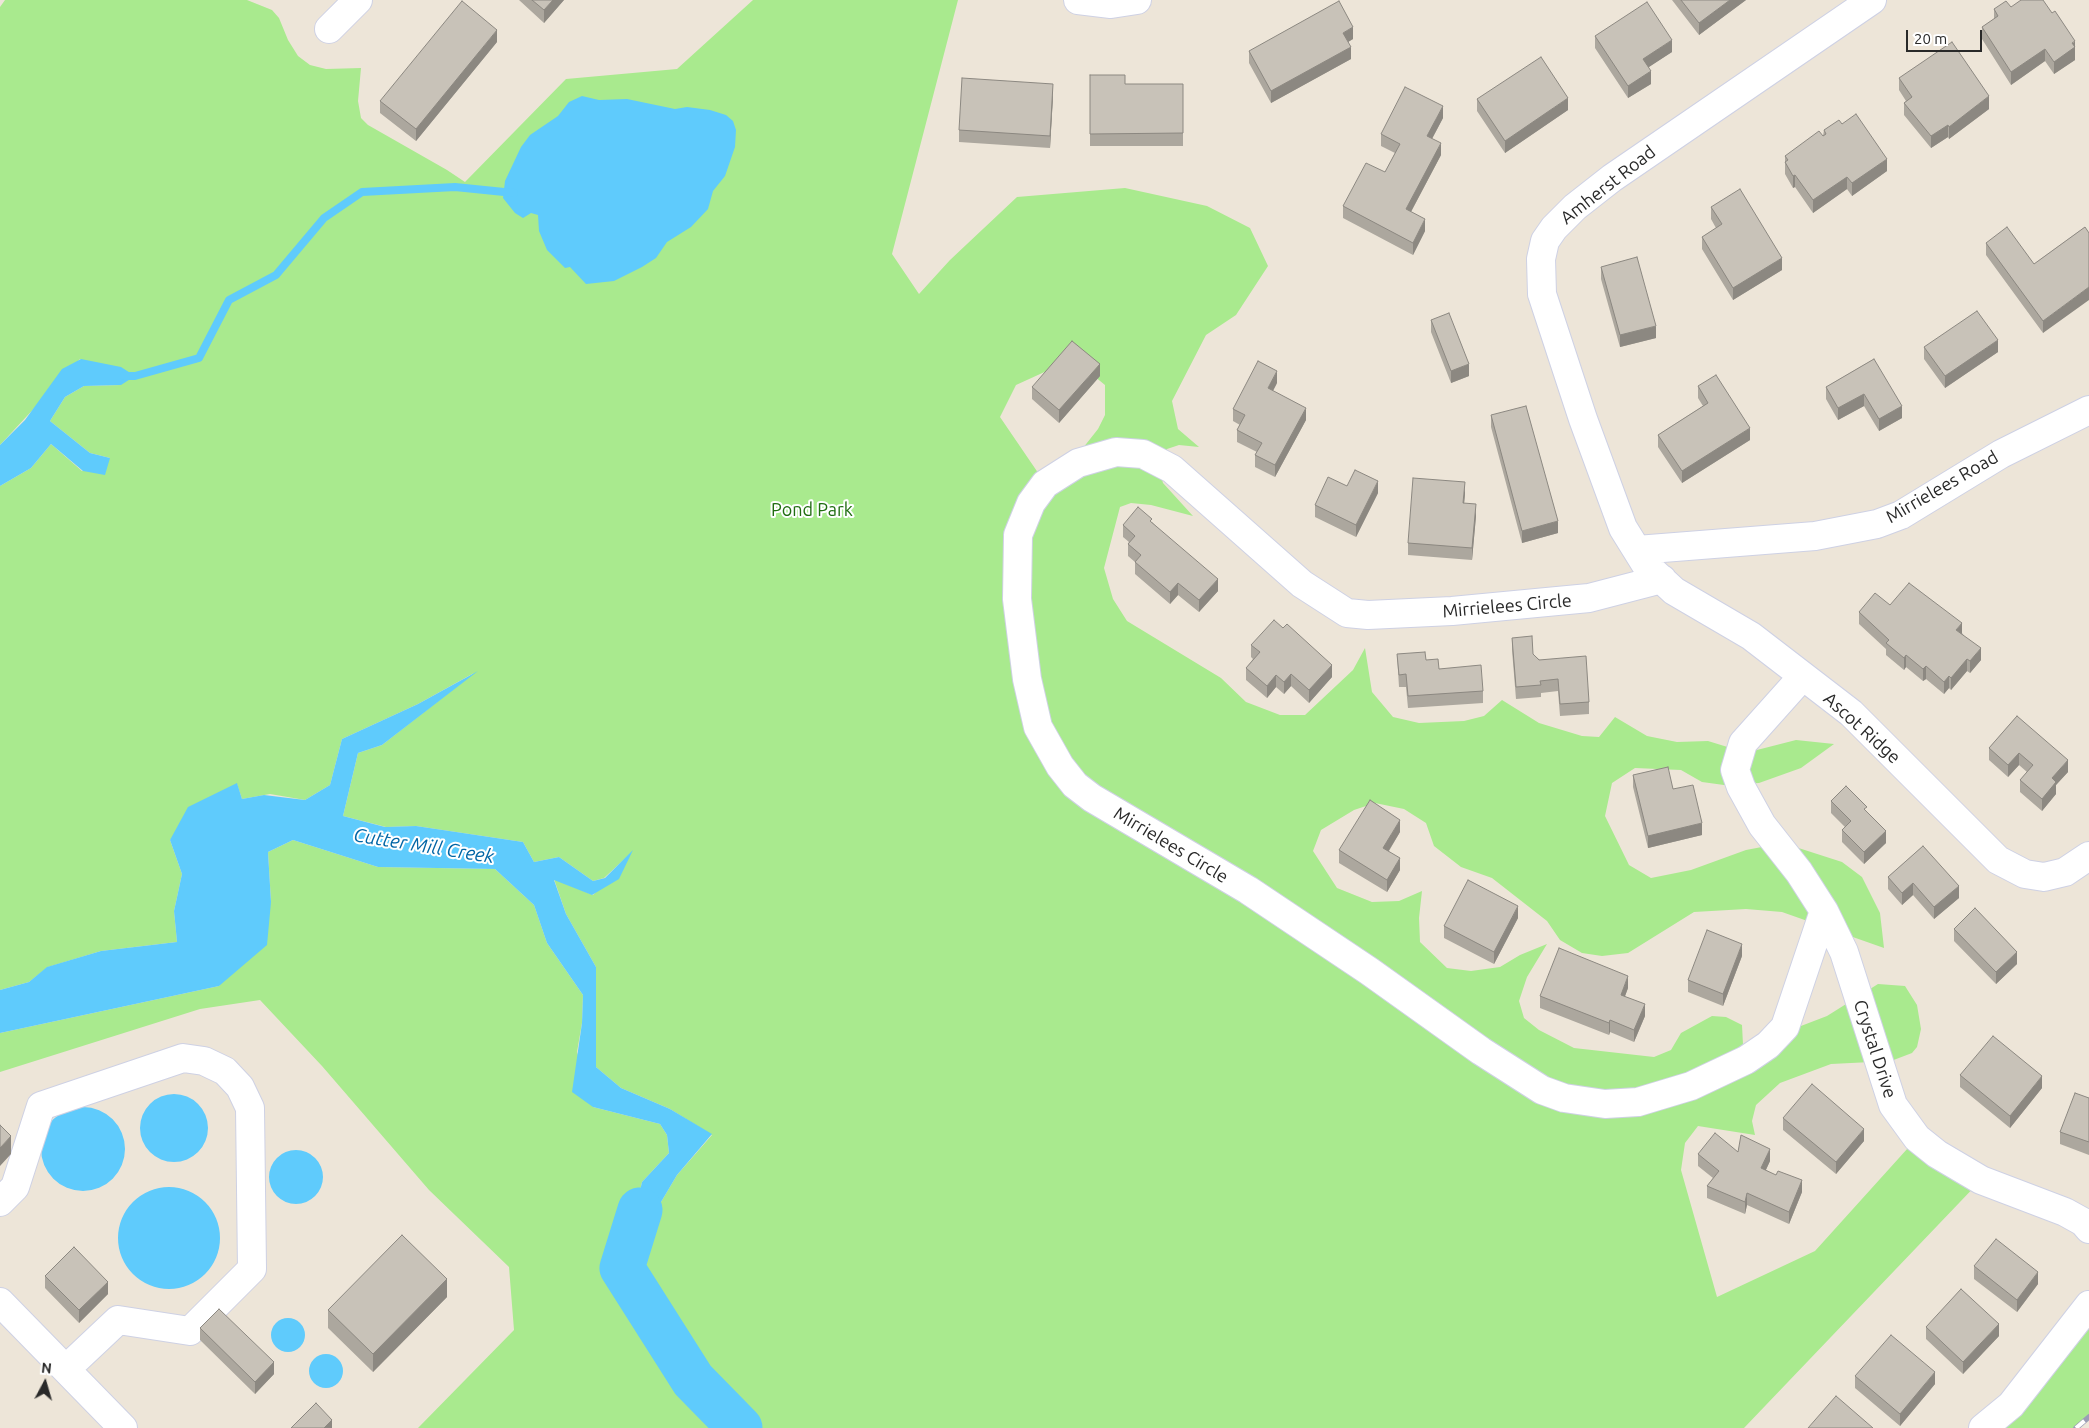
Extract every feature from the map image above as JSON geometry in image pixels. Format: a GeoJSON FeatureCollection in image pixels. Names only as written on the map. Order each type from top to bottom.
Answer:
{"type":"FeatureCollection","features":[{"type":"Feature","properties":{"kind":"street"},"geometry":{"type":"LineString","coordinates":[[329,29],[358,0]]}},
{"type":"Feature","properties":{"kind":"street"},"geometry":{"type":"LineString","coordinates":[[1078,0],[1111,4],[1137,0]]}},
{"type":"Feature","properties":{"kind":"street","name":"Amherst Road"},"geometry":{"type":"LineString","coordinates":[[1637,550],[1624,528],[1583,419],[1542,294],[1541,259],[1545,241],[1554,228],[1575,207],[1612,178],[1872,0]]}},
{"type":"Feature","properties":{"kind":"street","name":"Mirrielees Road"},"geometry":{"type":"LineString","coordinates":[[1637,550],[1815,536],[1877,524],[1901,515],[2001,454],[2089,410]]}},
{"type":"Feature","properties":{"kind":"street","name":"Mirrielees Circle"},"geometry":{"type":"LineString","coordinates":[[1662,579],[1589,598],[1452,611],[1368,615],[1347,613],[1302,584],[1172,469],[1143,454],[1116,452],[1078,463],[1046,484],[1030,503],[1018,534],[1017,599],[1026,679],[1038,727],[1060,766],[1076,785],[1092,798],[1248,890],[1369,970],[1481,1051],[1542,1090],[1564,1098],[1605,1104],[1638,1102],[1691,1086],[1746,1060],[1768,1045],[1786,1027],[1824,912]]}},
{"type":"Feature","properties":{"kind":"street","name":"Ascot Ridge"},"geometry":{"type":"LineString","coordinates":[[1637,550],[1646,565],[1674,591],[1751,636],[1802,677],[1851,712],[1998,860],[2025,874],[2044,877],[2065,872],[2089,856]]}},
{"type":"Feature","properties":{"kind":"street"},"geometry":{"type":"LineString","coordinates":[[1802,677],[1743,743],[1735,770],[1741,787],[1762,825],[1798,872],[1824,912]]}},
{"type":"Feature","properties":{"kind":"street","name":"Crystal Drive"},"geometry":{"type":"LineString","coordinates":[[1824,912],[1844,952],[1893,1105],[1916,1138],[1937,1154],[1981,1180],[2065,1212],[2082,1222],[2089,1230]]}},
{"type":"Feature","properties":{"kind":"street"},"geometry":{"type":"LineString","coordinates":[[0,1202],[15,1187],[41,1106],[183,1058],[204,1061],[225,1071],[240,1088],[250,1108],[252,1131],[252,1269],[190,1331],[118,1320],[66,1369]]}},
{"type":"Feature","properties":{"kind":"street"},"geometry":{"type":"LineString","coordinates":[[0,1302],[123,1428]]}},
{"type":"Feature","properties":{"kind":"street"},"geometry":{"type":"LineString","coordinates":[[1983,1428],[2011,1405],[2089,1305]]}},
{"type":"Feature","properties":{"kind":"green space","name":"Pond Park"},"geometry":{"type":"Polygon","coordinates":[[[5,0],[247,0],[272,10],[279,18],[288,40],[298,56],[310,65],[326,69],[361,68],[358,101],[361,118],[368,125],[465,182],[566,79],[677,69],[753,0],[958,0],[892,254],[919,294],[950,260],[1017,197],[1125,188],[1207,206],[1250,228],[1268,266],[1236,315],[1206,335],[1172,401],[1178,429],[1199,447],[1179,445],[1167,449],[1160,461],[1159,469],[1163,483],[1193,516],[1151,505],[1131,503],[1120,507],[1104,568],[1113,599],[1127,621],[1221,678],[1246,702],[1280,715],[1305,715],[1353,670],[1365,648],[1372,692],[1393,717],[1419,723],[1464,721],[1484,716],[1502,700],[1539,723],[1582,736],[1599,737],[1615,717],[1647,736],[1677,742],[1708,741],[1734,749],[1753,751],[1796,740],[1834,744],[1801,768],[1759,783],[1724,785],[1702,782],[1681,770],[1635,768],[1612,783],[1605,816],[1629,865],[1651,878],[1691,870],[1746,850],[1783,843],[1842,862],[1862,877],[1880,913],[1884,948],[1782,912],[1746,909],[1694,912],[1628,953],[1602,956],[1582,953],[1560,940],[1547,921],[1492,878],[1461,867],[1434,846],[1426,823],[1404,809],[1375,803],[1354,810],[1321,830],[1313,851],[1337,888],[1372,902],[1399,901],[1422,891],[1419,918],[1420,942],[1447,968],[1471,971],[1500,967],[1520,955],[1547,944],[1527,977],[1519,1001],[1524,1018],[1539,1030],[1574,1048],[1654,1057],[1671,1050],[1681,1033],[1712,1016],[1726,1017],[1742,1025],[1743,1045],[1767,1039],[1827,1016],[1878,984],[1905,986],[1917,1005],[1921,1029],[1917,1047],[1912,1053],[1891,1061],[1831,1064],[1780,1083],[1756,1105],[1752,1121],[1755,1135],[1698,1126],[1685,1143],[1681,1170],[1717,1297],[1815,1251],[1917,1138],[1981,1180],[1744,1428],[418,1428],[514,1330],[509,1267],[429,1190],[322,1066],[260,1000],[200,1009],[0,1072],[0,1033],[219,986],[271,902],[268,852],[293,840],[378,867],[495,869],[534,905],[547,943],[583,995],[582,1023],[577,1052],[593,1107],[660,1124],[667,1135],[669,1153],[642,1182],[623,1266],[677,1175],[712,1135],[670,1109],[621,1088],[596,1067],[596,967],[566,914],[554,879],[593,895],[632,852],[604,878],[593,881],[559,857],[534,862],[523,842],[416,826],[386,827],[343,816],[358,753],[382,745],[474,673],[418,704],[342,739],[330,785],[305,800],[270,794],[242,799],[237,784],[170,840],[182,874],[174,911],[177,942],[101,951],[48,967],[29,982],[0,990],[0,486],[31,468],[51,444],[82,471],[110,458],[90,453],[50,421],[65,397],[84,386],[121,385],[80,359],[0,445],[0,7],[5,0]],[[1073,359],[1016,385],[1000,417],[1045,483],[1079,453],[1098,429],[1105,415],[1105,385],[1073,359]]]}},
{"type":"Feature","properties":{"kind":"green space"},"geometry":{"type":"Polygon","coordinates":[[[2089,1308],[2089,1417],[2076,1428],[1983,1428],[2089,1308]]]}},
{"type":"Feature","properties":{"kind":"water"},"geometry":{"type":"Polygon","coordinates":[[[582,96],[599,100],[627,99],[675,109],[687,107],[710,110],[726,115],[733,121],[736,130],[735,147],[725,176],[713,191],[708,209],[691,227],[667,242],[656,258],[642,267],[614,281],[586,284],[570,267],[565,268],[547,250],[539,231],[538,215],[531,213],[523,218],[515,213],[503,198],[505,181],[521,147],[530,135],[558,116],[569,102],[582,96]]]}},
{"type":"Feature","properties":{"kind":"water"},"geometry":{"type":"Polygon","coordinates":[[[81,359],[121,367],[135,376],[121,385],[84,386],[65,397],[50,421],[90,453],[110,458],[105,475],[83,471],[51,444],[31,468],[0,486],[0,445],[25,420],[62,369],[81,359]]]}},
{"type":"Feature","properties":{"kind":"water"},"geometry":{"type":"Polygon","coordinates":[[[478,671],[382,745],[358,753],[343,816],[385,827],[416,826],[523,842],[534,862],[559,857],[593,881],[605,878],[633,850],[619,879],[592,895],[554,880],[566,914],[596,967],[596,1067],[621,1088],[670,1109],[712,1134],[677,1175],[622,1268],[642,1182],[669,1153],[667,1135],[660,1124],[593,1107],[572,1092],[582,1023],[583,995],[547,943],[534,905],[495,869],[378,867],[293,840],[268,852],[271,902],[267,945],[219,986],[0,1033],[0,990],[29,982],[47,967],[101,951],[177,942],[174,911],[182,874],[170,840],[188,807],[237,783],[242,799],[264,795],[305,800],[330,785],[342,739],[418,704],[478,671]]]}},
{"type":"Feature","properties":{"kind":"water"},"geometry":{"type":"Polygon","coordinates":[[[174,1094],[187,1097],[198,1104],[205,1115],[208,1128],[205,1141],[198,1152],[187,1159],[174,1162],[161,1159],[150,1152],[143,1141],[140,1128],[143,1115],[150,1104],[161,1097],[174,1094]]]}},
{"type":"Feature","properties":{"kind":"water"},"geometry":{"type":"Polygon","coordinates":[[[83,1107],[99,1110],[113,1119],[122,1133],[125,1149],[122,1165],[113,1179],[99,1188],[83,1191],[67,1188],[53,1179],[44,1165],[41,1149],[44,1133],[53,1119],[67,1110],[83,1107]]]}},
{"type":"Feature","properties":{"kind":"water"},"geometry":{"type":"Polygon","coordinates":[[[296,1150],[306,1152],[315,1158],[321,1167],[323,1177],[321,1187],[315,1196],[306,1202],[296,1204],[286,1202],[277,1196],[271,1187],[269,1177],[271,1167],[277,1158],[286,1152],[296,1150]]]}},
{"type":"Feature","properties":{"kind":"water"},"geometry":{"type":"Polygon","coordinates":[[[169,1187],[189,1191],[205,1202],[216,1218],[220,1238],[216,1258],[205,1274],[189,1285],[169,1289],[149,1285],[133,1274],[122,1258],[118,1238],[122,1218],[133,1202],[149,1191],[169,1187]]]}},
{"type":"Feature","properties":{"kind":"water"},"geometry":{"type":"Polygon","coordinates":[[[288,1318],[300,1323],[305,1335],[300,1347],[288,1352],[276,1347],[271,1335],[276,1323],[288,1318]]]}},
{"type":"Feature","properties":{"kind":"water"},"geometry":{"type":"Polygon","coordinates":[[[326,1354],[338,1359],[343,1371],[338,1383],[326,1388],[314,1383],[309,1371],[314,1359],[326,1354]]]}},
{"type":"Feature","properties":{"kind":"building"},"geometry":{"type":"Polygon","coordinates":[[[532,0],[553,0],[544,10],[532,0]]]}},
{"type":"Feature","properties":{"kind":"building"},"geometry":{"type":"Polygon","coordinates":[[[1681,0],[1730,0],[1699,23],[1681,0]]]}},
{"type":"Feature","properties":{"kind":"building"},"geometry":{"type":"Polygon","coordinates":[[[2021,0],[2043,0],[2052,13],[2055,11],[2075,41],[2072,43],[2075,47],[2054,62],[2045,49],[2011,72],[1982,27],[1998,16],[1994,9],[2006,1],[2011,7],[2021,0]]]}},
{"type":"Feature","properties":{"kind":"building"},"geometry":{"type":"Polygon","coordinates":[[[462,1],[497,30],[416,129],[380,101],[462,1]]]}},
{"type":"Feature","properties":{"kind":"building"},"geometry":{"type":"Polygon","coordinates":[[[1339,1],[1353,27],[1343,33],[1351,47],[1271,91],[1249,51],[1339,1]]]}},
{"type":"Feature","properties":{"kind":"building"},"geometry":{"type":"Polygon","coordinates":[[[1647,2],[1672,40],[1643,59],[1651,71],[1628,86],[1595,36],[1647,2]]]}},
{"type":"Feature","properties":{"kind":"building"},"geometry":{"type":"Polygon","coordinates":[[[1952,42],[1989,96],[1949,127],[1948,125],[1931,136],[1904,103],[1912,97],[1899,78],[1952,42]]]}},
{"type":"Feature","properties":{"kind":"building"},"geometry":{"type":"Polygon","coordinates":[[[1541,57],[1568,98],[1505,141],[1477,99],[1541,57]]]}},
{"type":"Feature","properties":{"kind":"building"},"geometry":{"type":"Polygon","coordinates":[[[1090,75],[1125,75],[1125,84],[1183,84],[1183,133],[1090,134],[1090,75]]]}},
{"type":"Feature","properties":{"kind":"building"},"geometry":{"type":"Polygon","coordinates":[[[962,78],[1053,84],[1050,136],[959,130],[962,78]]]}},
{"type":"Feature","properties":{"kind":"building"},"geometry":{"type":"Polygon","coordinates":[[[1405,87],[1443,106],[1427,136],[1441,143],[1406,209],[1425,219],[1413,243],[1343,206],[1366,163],[1385,172],[1400,144],[1381,134],[1405,87]]]}},
{"type":"Feature","properties":{"kind":"building"},"geometry":{"type":"Polygon","coordinates":[[[1856,114],[1887,159],[1852,183],[1847,177],[1813,200],[1795,175],[1793,176],[1785,162],[1788,160],[1785,156],[1819,131],[1823,136],[1826,134],[1824,130],[1839,120],[1842,124],[1856,114]]]}},
{"type":"Feature","properties":{"kind":"building"},"geometry":{"type":"Polygon","coordinates":[[[1740,189],[1782,258],[1733,288],[1702,237],[1722,224],[1711,207],[1740,189]]]}},
{"type":"Feature","properties":{"kind":"building"},"geometry":{"type":"Polygon","coordinates":[[[2007,227],[2034,264],[2085,227],[2089,233],[2089,287],[2043,321],[1986,243],[2007,227]]]}},
{"type":"Feature","properties":{"kind":"building"},"geometry":{"type":"Polygon","coordinates":[[[1637,257],[1656,326],[1620,335],[1601,267],[1637,257]]]}},
{"type":"Feature","properties":{"kind":"building"},"geometry":{"type":"Polygon","coordinates":[[[1977,311],[1998,340],[1945,376],[1924,347],[1977,311]]]}},
{"type":"Feature","properties":{"kind":"building"},"geometry":{"type":"Polygon","coordinates":[[[1449,313],[1469,364],[1451,371],[1431,320],[1449,313]]]}},
{"type":"Feature","properties":{"kind":"building"},"geometry":{"type":"Polygon","coordinates":[[[1072,341],[1100,364],[1059,410],[1032,387],[1072,341]]]}},
{"type":"Feature","properties":{"kind":"building"},"geometry":{"type":"Polygon","coordinates":[[[1874,359],[1902,406],[1879,419],[1864,394],[1838,408],[1826,387],[1874,359]]]}},
{"type":"Feature","properties":{"kind":"building"},"geometry":{"type":"Polygon","coordinates":[[[1258,361],[1277,371],[1268,388],[1306,408],[1275,465],[1255,455],[1262,443],[1237,430],[1245,415],[1233,409],[1258,361]]]}},
{"type":"Feature","properties":{"kind":"building"},"geometry":{"type":"Polygon","coordinates":[[[1716,375],[1750,428],[1682,471],[1658,435],[1708,403],[1698,386],[1716,375]]]}},
{"type":"Feature","properties":{"kind":"building"},"geometry":{"type":"Polygon","coordinates":[[[1526,406],[1558,521],[1522,531],[1491,415],[1526,406]]]}},
{"type":"Feature","properties":{"kind":"building"},"geometry":{"type":"Polygon","coordinates":[[[1355,470],[1378,481],[1356,525],[1315,505],[1328,477],[1347,486],[1355,470]]]}},
{"type":"Feature","properties":{"kind":"building"},"geometry":{"type":"Polygon","coordinates":[[[1413,478],[1465,482],[1463,503],[1476,504],[1472,548],[1408,543],[1413,478]]]}},
{"type":"Feature","properties":{"kind":"building"},"geometry":{"type":"Polygon","coordinates":[[[1138,507],[1152,519],[1150,521],[1218,579],[1199,600],[1178,583],[1170,592],[1135,562],[1141,555],[1128,544],[1135,536],[1123,525],[1138,507]]]}},
{"type":"Feature","properties":{"kind":"building"},"geometry":{"type":"Polygon","coordinates":[[[1909,583],[1962,623],[1956,630],[1981,648],[1970,661],[1967,659],[1951,678],[1949,676],[1944,682],[1926,666],[1923,669],[1906,655],[1904,658],[1886,643],[1889,640],[1859,612],[1875,593],[1890,605],[1909,583]]]}},
{"type":"Feature","properties":{"kind":"building"},"geometry":{"type":"Polygon","coordinates":[[[1274,620],[1283,628],[1287,624],[1332,665],[1309,690],[1291,674],[1284,682],[1276,675],[1267,686],[1246,668],[1260,652],[1251,645],[1274,620]]]}},
{"type":"Feature","properties":{"kind":"building"},"geometry":{"type":"Polygon","coordinates":[[[1532,636],[1533,654],[1539,660],[1586,656],[1589,702],[1560,704],[1558,679],[1540,681],[1541,685],[1516,687],[1512,638],[1532,636]]]}},
{"type":"Feature","properties":{"kind":"building"},"geometry":{"type":"Polygon","coordinates":[[[1425,652],[1426,660],[1438,659],[1439,669],[1481,665],[1483,691],[1408,696],[1406,674],[1399,675],[1397,654],[1425,652]]]}},
{"type":"Feature","properties":{"kind":"building"},"geometry":{"type":"Polygon","coordinates":[[[2017,716],[2068,760],[2052,778],[2056,782],[2042,799],[2020,780],[2033,765],[2019,753],[2008,765],[1989,748],[2017,716]]]}},
{"type":"Feature","properties":{"kind":"building"},"geometry":{"type":"Polygon","coordinates":[[[1668,767],[1673,789],[1693,785],[1702,823],[1648,836],[1633,775],[1668,767]]]}},
{"type":"Feature","properties":{"kind":"building"},"geometry":{"type":"Polygon","coordinates":[[[1846,786],[1867,807],[1864,809],[1886,831],[1864,852],[1842,830],[1851,821],[1831,801],[1846,786]]]}},
{"type":"Feature","properties":{"kind":"building"},"geometry":{"type":"Polygon","coordinates":[[[1370,800],[1400,820],[1383,848],[1400,858],[1387,880],[1339,850],[1370,800]]]}},
{"type":"Feature","properties":{"kind":"building"},"geometry":{"type":"Polygon","coordinates":[[[1923,846],[1959,886],[1934,907],[1913,883],[1902,893],[1888,877],[1923,846]]]}},
{"type":"Feature","properties":{"kind":"building"},"geometry":{"type":"Polygon","coordinates":[[[1468,880],[1518,906],[1494,952],[1444,926],[1468,880]]]}},
{"type":"Feature","properties":{"kind":"building"},"geometry":{"type":"Polygon","coordinates":[[[1975,908],[2017,952],[1996,972],[1954,929],[1975,908]]]}},
{"type":"Feature","properties":{"kind":"building"},"geometry":{"type":"Polygon","coordinates":[[[1707,930],[1742,944],[1723,994],[1688,980],[1707,930]]]}},
{"type":"Feature","properties":{"kind":"building"},"geometry":{"type":"Polygon","coordinates":[[[1559,948],[1628,976],[1621,995],[1645,1004],[1634,1030],[1610,1020],[1609,1023],[1540,996],[1559,948]]]}},
{"type":"Feature","properties":{"kind":"building"},"geometry":{"type":"Polygon","coordinates":[[[1993,1036],[2042,1076],[2010,1116],[1960,1075],[1993,1036]]]}},
{"type":"Feature","properties":{"kind":"building"},"geometry":{"type":"Polygon","coordinates":[[[1812,1084],[1864,1129],[1836,1162],[1783,1118],[1812,1084]]]}},
{"type":"Feature","properties":{"kind":"building"},"geometry":{"type":"Polygon","coordinates":[[[2075,1093],[2089,1098],[2089,1142],[2060,1132],[2075,1093]]]}},
{"type":"Feature","properties":{"kind":"building"},"geometry":{"type":"Polygon","coordinates":[[[0,1125],[11,1136],[0,1148],[0,1125]]]}},
{"type":"Feature","properties":{"kind":"building"},"geometry":{"type":"Polygon","coordinates":[[[1715,1133],[1738,1152],[1741,1135],[1770,1149],[1761,1168],[1776,1175],[1778,1171],[1802,1180],[1789,1212],[1747,1193],[1745,1202],[1707,1186],[1719,1171],[1698,1154],[1715,1133]]]}},
{"type":"Feature","properties":{"kind":"building"},"geometry":{"type":"Polygon","coordinates":[[[402,1235],[447,1279],[373,1354],[328,1310],[402,1235]]]}},
{"type":"Feature","properties":{"kind":"building"},"geometry":{"type":"Polygon","coordinates":[[[1996,1239],[2038,1272],[2017,1300],[1974,1266],[1996,1239]]]}},
{"type":"Feature","properties":{"kind":"building"},"geometry":{"type":"Polygon","coordinates":[[[74,1247],[108,1282],[79,1310],[45,1276],[74,1247]]]}},
{"type":"Feature","properties":{"kind":"building"},"geometry":{"type":"Polygon","coordinates":[[[1961,1289],[1999,1324],[1963,1362],[1926,1327],[1961,1289]]]}},
{"type":"Feature","properties":{"kind":"building"},"geometry":{"type":"Polygon","coordinates":[[[219,1309],[274,1362],[255,1382],[200,1328],[219,1309]]]}},
{"type":"Feature","properties":{"kind":"building"},"geometry":{"type":"Polygon","coordinates":[[[1891,1335],[1935,1372],[1900,1414],[1855,1376],[1891,1335]]]}},
{"type":"Feature","properties":{"kind":"building"},"geometry":{"type":"Polygon","coordinates":[[[1836,1396],[1873,1428],[1808,1428],[1836,1396]]]}},
{"type":"Feature","properties":{"kind":"building"},"geometry":{"type":"Polygon","coordinates":[[[316,1403],[332,1420],[324,1428],[291,1428],[316,1403]]]}},
{"type":"Feature","properties":{"kind":"waterway"},"geometry":{"type":"LineString","coordinates":[[124,376],[135,376],[199,358],[229,300],[276,275],[324,218],[362,192],[455,187],[514,193]]}},
{"type":"Feature","properties":{"kind":"waterway","name":"Cutter Mill Creek"},"geometry":{"type":"LineString","coordinates":[[640,1210],[622,1268],[693,1380],[740,1428]]}},
{"type":"Feature","properties":{"kind":"railway"},"geometry":{"type":"LineString","coordinates":[[2076,1428],[2089,1417]]}}]}
